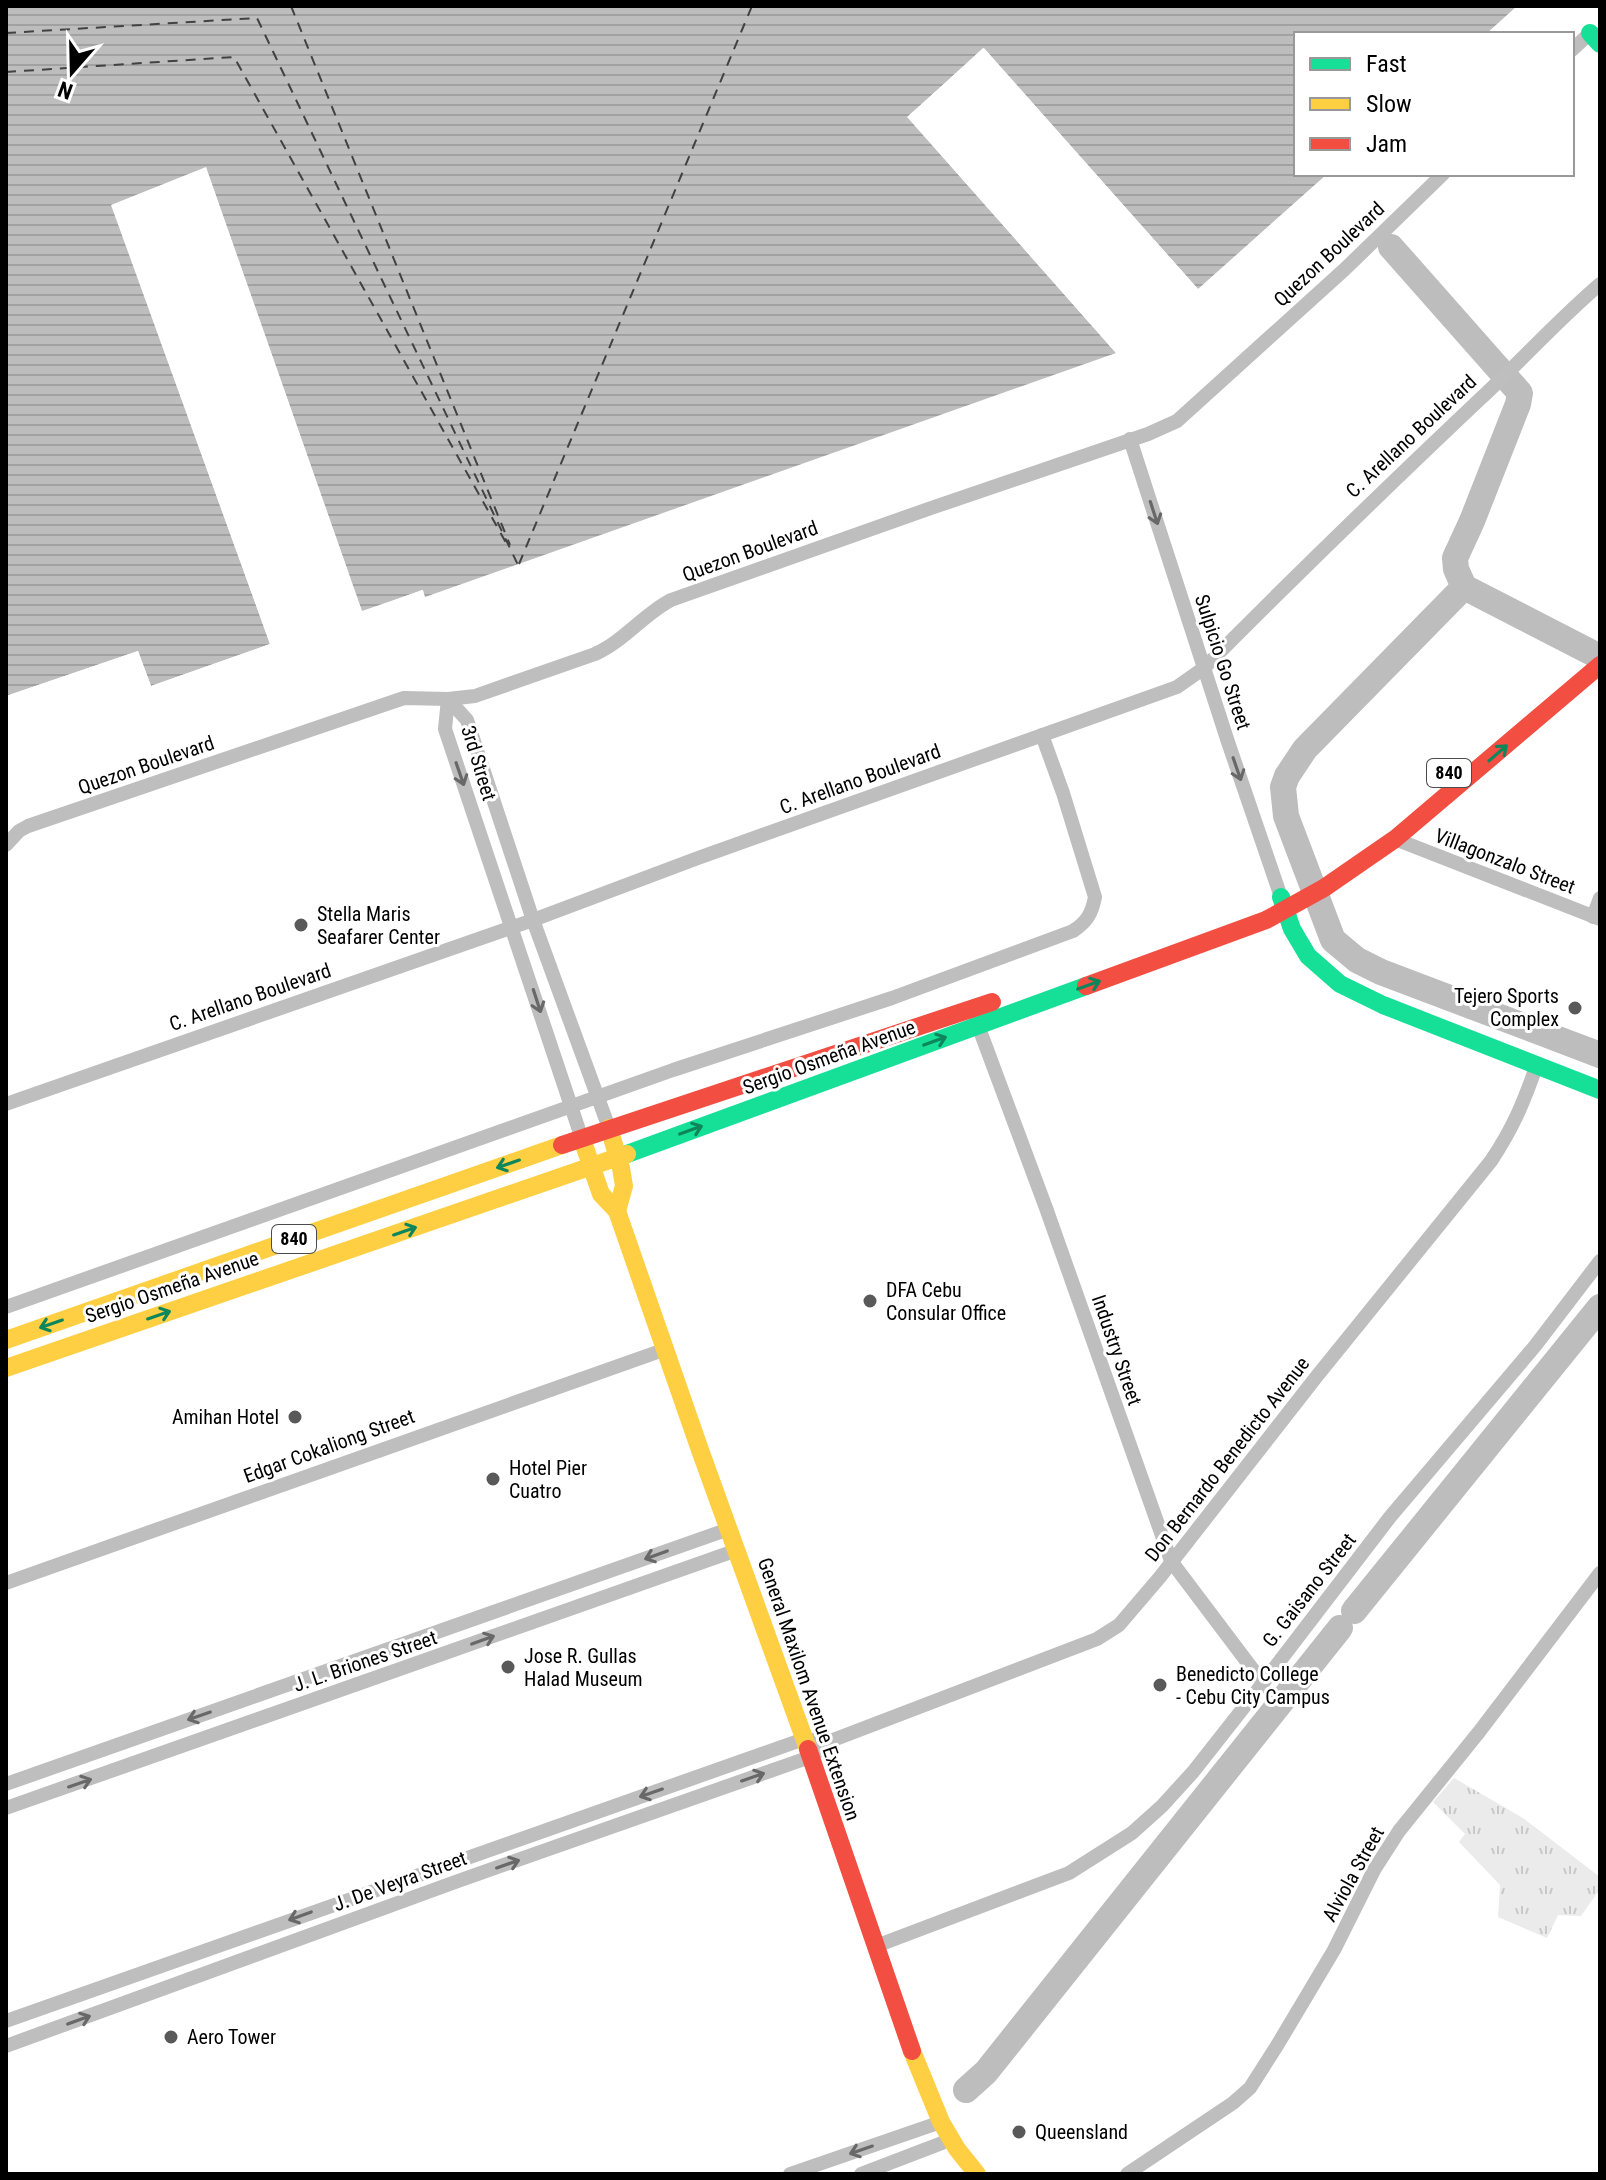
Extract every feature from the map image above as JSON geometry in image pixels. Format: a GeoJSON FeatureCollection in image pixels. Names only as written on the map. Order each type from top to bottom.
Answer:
{"type":"FeatureCollection","features":[{"type":"Feature","properties":{"kind":"main road","name":"Sergio Osmeña Avenue"},"geometry":{"type":"LineString","coordinates":[[6,1368],[591,1167],[1238,915],[1283,904],[1395,839],[1595,658]]}},
{"type":"Feature","properties":{"kind":"main road","name":"Sergio Osmeña Avenue"},"geometry":{"type":"LineString","coordinates":[[1322,881],[1382,828],[1579,672]]}},
{"type":"Feature","properties":{"kind":"main road"},"geometry":{"type":"LineString","coordinates":[[1283,904],[1292,929],[1308,956],[1340,984],[1383,1005],[1600,1090]]}},
{"type":"Feature","properties":{"kind":"main road","name":"Sergio Osmeña Avenue"},"geometry":{"type":"LineString","coordinates":[[6,1340],[609,1128],[975,1017]]}},
{"type":"Feature","properties":{"kind":"main road","name":"General Maxilom Avenue Extension"},"geometry":{"type":"LineString","coordinates":[[609,1128],[624,1186],[617,1211]]}},
{"type":"Feature","properties":{"kind":"main road","name":"General Maxilom Avenue Extension"},"geometry":{"type":"LineString","coordinates":[[582,1139],[601,1194],[617,1211],[912,2052],[945,2129],[977,2174]]}},
{"type":"Feature","properties":{"kind":"street"},"geometry":{"type":"LineString","coordinates":[[1574,49],[1595,39]]}},
{"type":"Feature","properties":{"kind":"street","name":"Quezon Boulevard"},"geometry":{"type":"LineString","coordinates":[[6,845],[28,826],[404,698],[475,696],[595,654],[607,649],[671,600],[1148,434],[1177,421],[1345,269],[1441,176]]}},
{"type":"Feature","properties":{"kind":"street","name":"C. Arellano Boulevard"},"geometry":{"type":"LineString","coordinates":[[6,1104],[533,920],[1177,687],[1204,668],[1389,483],[1600,284]]}},
{"type":"Feature","properties":{"kind":"street","name":"Sulpicio Go Street"},"geometry":{"type":"LineString","coordinates":[[1130,439],[1283,904]]}},
{"type":"Feature","properties":{"kind":"street","name":"3rd Street"},"geometry":{"type":"LineString","coordinates":[[448,699],[467,720],[533,920],[609,1128]]}},
{"type":"Feature","properties":{"kind":"street","name":"3rd Street"},"geometry":{"type":"LineString","coordinates":[[448,699],[445,729],[582,1139]]}},
{"type":"Feature","properties":{"kind":"street"},"geometry":{"type":"LineString","coordinates":[[6,1307],[673,1070],[892,998],[1073,931],[1083,925],[1093,909],[1095,897],[1042,735]]}},
{"type":"Feature","properties":{"kind":"street","name":"Villagonzalo Street"},"geometry":{"type":"LineString","coordinates":[[1395,839],[1596,918]]}},
{"type":"Feature","properties":{"kind":"street"},"geometry":{"type":"LineString","coordinates":[[1596,918],[1600,898]]}},
{"type":"Feature","properties":{"kind":"street","name":"Industry Street"},"geometry":{"type":"LineString","coordinates":[[975,1017],[1171,1561],[1263,1683]]}},
{"type":"Feature","properties":{"kind":"street","name":"Don Bernardo Benedicto Avenue"},"geometry":{"type":"LineString","coordinates":[[807,1748],[1097,1639],[1125,1619],[1491,1161],[1523,1107],[1537,1064]]}},
{"type":"Feature","properties":{"kind":"street","name":"G. Gaisano Street"},"geometry":{"type":"LineString","coordinates":[[876,1946],[1069,1873],[1132,1833],[1162,1806],[1193,1772],[1390,1517],[1535,1346],[1600,1261]]}},
{"type":"Feature","properties":{"kind":"street","name":"Edgar Cokaliong Street"},"geometry":{"type":"LineString","coordinates":[[6,1583],[666,1349]]}},
{"type":"Feature","properties":{"kind":"street","name":"J. L. Briones Street"},"geometry":{"type":"LineString","coordinates":[[6,1784],[729,1529]]}},
{"type":"Feature","properties":{"kind":"street","name":"J. L. Briones Street"},"geometry":{"type":"LineString","coordinates":[[6,1808],[737,1550]]}},
{"type":"Feature","properties":{"kind":"street","name":"Alviola Street"},"geometry":{"type":"LineString","coordinates":[[1127,2174],[1233,2103],[1250,2088],[1334,1950],[1374,1870],[1399,1831],[1600,1573]]}},
{"type":"Feature","properties":{"kind":"street"},"geometry":{"type":"LineString","coordinates":[[434,1634],[442,1655]]}},
{"type":"Feature","properties":{"kind":"street"},"geometry":{"type":"LineString","coordinates":[[246,1700],[253,1722]]}},
{"type":"Feature","properties":{"kind":"street","name":"J. De Veyra Street"},"geometry":{"type":"LineString","coordinates":[[6,2021],[453,1862],[807,1748]]}},
{"type":"Feature","properties":{"kind":"street","name":"J. De Veyra Street"},"geometry":{"type":"LineString","coordinates":[[6,2046],[458,1881],[807,1748]]}},
{"type":"Feature","properties":{"kind":"street"},"geometry":{"type":"LineString","coordinates":[[453,1862],[458,1881]]}},
{"type":"Feature","properties":{"kind":"street"},"geometry":{"type":"LineString","coordinates":[[790,2174],[945,2129],[942,2143],[861,2174]]}},
{"type":"Feature","properties":{"kind":"green space"},"geometry":{"type":"Polygon","coordinates":[[[1454,1778],[1523,1818],[1600,1877],[1600,1889],[1581,1916],[1558,1915],[1547,1938],[1498,1917],[1500,1885],[1459,1842],[1465,1834],[1433,1802],[1454,1778]]]}},
{"type":"Feature","properties":{"kind":"shaded area"},"geometry":{"type":"Polygon","coordinates":[[[6,6],[1517,6],[1488,32],[1294,32],[1294,176],[1325,176],[1198,289],[983,48],[908,117],[1116,353],[425,597],[422,590],[362,612],[206,168],[112,205],[270,644],[151,686],[138,651],[6,696],[6,6]]]}},
{"type":"Feature","properties":{"kind":"pier"},"geometry":{"type":"Polygon","coordinates":[[[984,48],[1198,289],[1195,292],[983,53],[913,117],[1119,351],[1116,353],[907,117],[984,48]]]}},
{"type":"Feature","properties":{"kind":"pier"},"geometry":{"type":"Polygon","coordinates":[[[206,167],[362,611],[423,590],[426,601],[420,595],[363,616],[358,613],[203,173],[116,207],[274,646],[152,690],[147,688],[136,656],[6,700],[6,696],[138,651],[151,686],[270,644],[111,205],[206,167]]]}},
{"type":"Feature","properties":{"kind":"waterway"},"geometry":{"type":"LineString","coordinates":[[1391,247],[1520,393],[1455,558],[1464,587]]}},
{"type":"Feature","properties":{"kind":"waterway"},"geometry":{"type":"LineString","coordinates":[[1464,587],[1305,749],[1283,787],[1286,816],[1333,940],[1357,960],[1381,972],[1600,1055]]}},
{"type":"Feature","properties":{"kind":"waterway"},"geometry":{"type":"LineString","coordinates":[[1464,587],[1600,657]]}},
{"type":"Feature","properties":{"kind":"waterway"},"geometry":{"type":"LineString","coordinates":[[1354,1611],[1600,1307]]}},
{"type":"Feature","properties":{"kind":"waterway"},"geometry":{"type":"LineString","coordinates":[[966,2090],[986,2072],[1340,1628]]}},
{"type":"Feature","properties":{"kind":"ferry route"},"geometry":{"type":"LineString","coordinates":[[291,6],[510,545]]}},
{"type":"Feature","properties":{"kind":"ferry route"},"geometry":{"type":"LineString","coordinates":[[519,564],[752,6]]}},
{"type":"Feature","properties":{"kind":"ferry route"},"geometry":{"type":"LineString","coordinates":[[6,33],[257,18],[518,565]]}},
{"type":"Feature","properties":{"kind":"ferry route"},"geometry":{"type":"LineString","coordinates":[[6,72],[234,57],[509,548]]}},
{"type":"Feature","properties":{"kind":"traffic: fast"},"geometry":{"type":"LineString","coordinates":[[1590,33],[1600,44]]}},
{"type":"Feature","properties":{"kind":"traffic: fast"},"geometry":{"type":"LineString","coordinates":[[1281,897],[1292,929],[1308,956],[1340,984],[1383,1005],[1600,1090]]}},
{"type":"Feature","properties":{"kind":"traffic: fast"},"geometry":{"type":"LineString","coordinates":[[627,1154],[1086,986]]}},
{"type":"Feature","properties":{"kind":"traffic: slow"},"geometry":{"type":"LineString","coordinates":[[609,1128],[624,1186],[617,1211]]}},
{"type":"Feature","properties":{"kind":"traffic: slow"},"geometry":{"type":"LineString","coordinates":[[582,1139],[601,1194],[617,1211],[808,1749]]}},
{"type":"Feature","properties":{"kind":"traffic: slow"},"geometry":{"type":"LineString","coordinates":[[6,1340],[562,1145]]}},
{"type":"Feature","properties":{"kind":"traffic: slow"},"geometry":{"type":"LineString","coordinates":[[6,1368],[627,1154]]}},
{"type":"Feature","properties":{"kind":"traffic: slow"},"geometry":{"type":"LineString","coordinates":[[912,2051],[941,2122],[977,2174]]}},
{"type":"Feature","properties":{"kind":"traffic: jam"},"geometry":{"type":"LineString","coordinates":[[1086,986],[1266,920],[1324,888],[1395,839],[1600,665]]}},
{"type":"Feature","properties":{"kind":"traffic: jam"},"geometry":{"type":"LineString","coordinates":[[562,1145],[992,1002]]}},
{"type":"Feature","properties":{"kind":"traffic: jam"},"geometry":{"type":"LineString","coordinates":[[808,1749],[912,2051]]}},
{"type":"Feature","properties":{"kind":"place","name":"Stella Maris Seafarer Center"},"geometry":{"type":"Point","coordinates":[301,925]}},
{"type":"Feature","properties":{"kind":"place","name":"Tejero Sports Complex"},"geometry":{"type":"Point","coordinates":[1575,1008]}},
{"type":"Feature","properties":{"kind":"place","name":"DFA Cebu Consular Office"},"geometry":{"type":"Point","coordinates":[870,1301]}},
{"type":"Feature","properties":{"kind":"place","name":"Amihan Hotel"},"geometry":{"type":"Point","coordinates":[295,1417]}},
{"type":"Feature","properties":{"kind":"place","name":"Hotel Pier Cuatro"},"geometry":{"type":"Point","coordinates":[493,1479]}},
{"type":"Feature","properties":{"kind":"place","name":"Jose R. Gullas Halad Museum"},"geometry":{"type":"Point","coordinates":[508,1667]}},
{"type":"Feature","properties":{"kind":"place","name":"Benedicto College - Cebu City Campus"},"geometry":{"type":"Point","coordinates":[1160,1685]}},
{"type":"Feature","properties":{"kind":"place","name":"Aero Tower"},"geometry":{"type":"Point","coordinates":[171,2037]}},
{"type":"Feature","properties":{"kind":"place","name":"Queensland"},"geometry":{"type":"Point","coordinates":[1019,2132]}}]}
